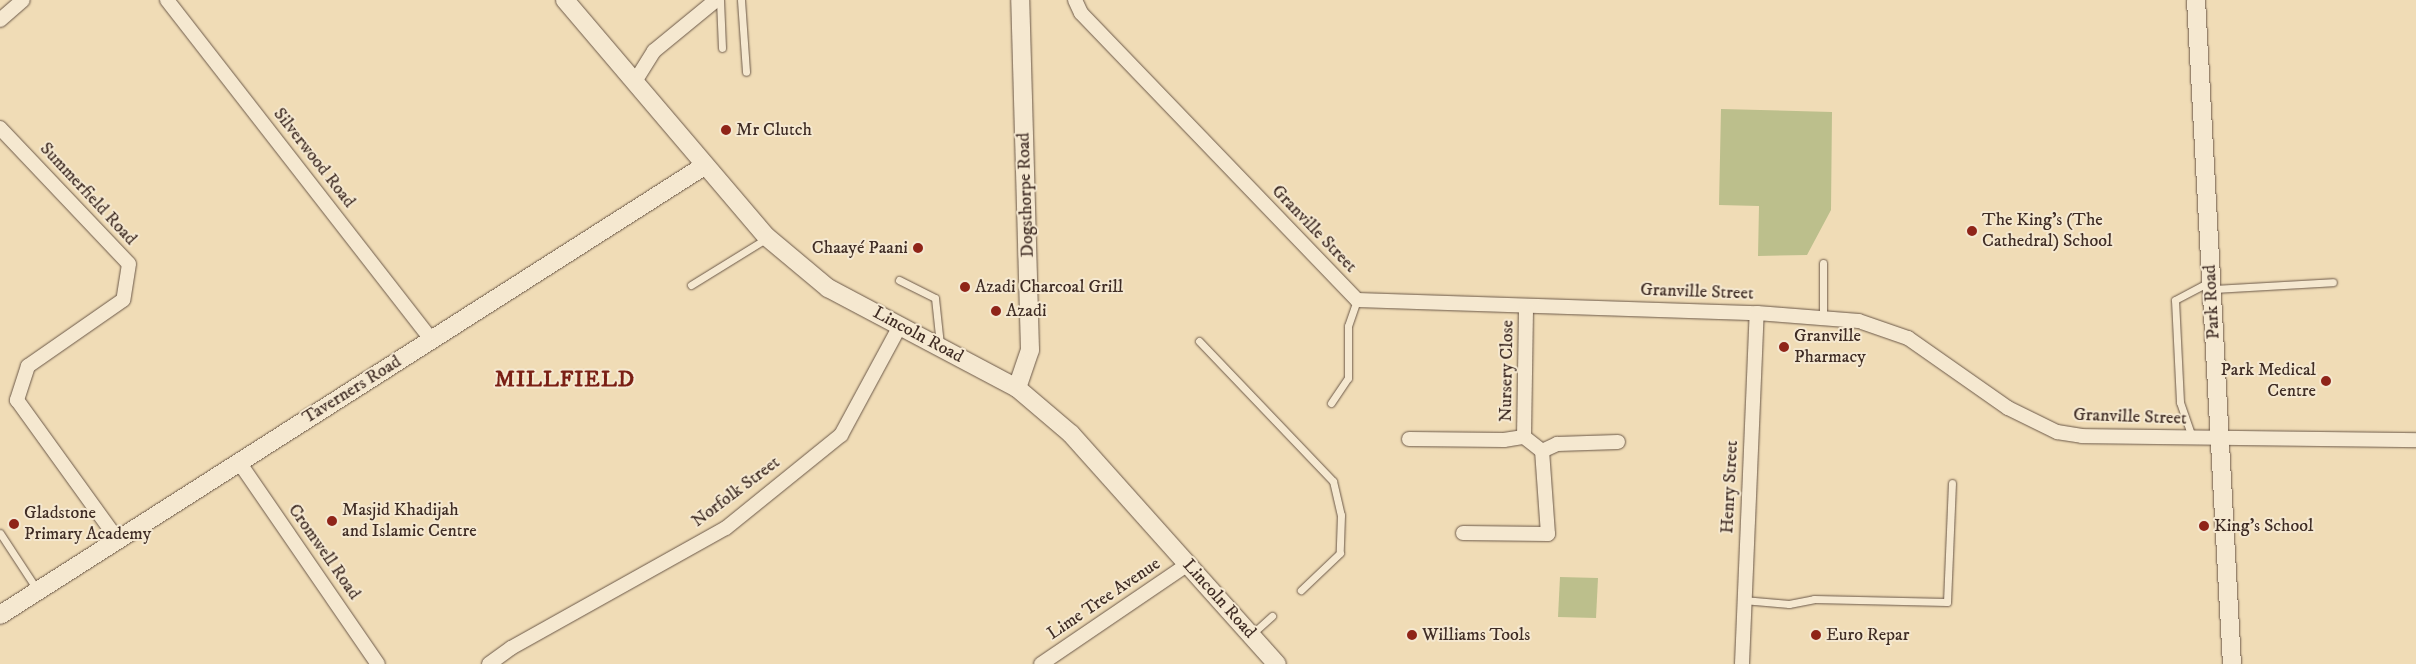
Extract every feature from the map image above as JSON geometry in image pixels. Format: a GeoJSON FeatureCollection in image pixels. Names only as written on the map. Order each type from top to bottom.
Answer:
{"type":"FeatureCollection","features":[{"type":"Feature","properties":{"kind":"street"},"geometry":{"type":"LineString","coordinates":[[0,20],[23,0]]}},
{"type":"Feature","properties":{"kind":"street","name":"Silverwood Road"},"geometry":{"type":"LineString","coordinates":[[167,0],[431,339]]}},
{"type":"Feature","properties":{"kind":"street","name":"Lincoln Road"},"geometry":{"type":"LineString","coordinates":[[566,0],[704,166],[767,238],[828,288],[1017,388],[1071,434],[1277,664]]}},
{"type":"Feature","properties":{"kind":"street"},"geometry":{"type":"LineString","coordinates":[[634,83],[654,52],[718,0]]}},
{"type":"Feature","properties":{"kind":"street","name":"Dogsthorpe Road"},"geometry":{"type":"LineString","coordinates":[[1017,388],[1030,350],[1020,0]]}},
{"type":"Feature","properties":{"kind":"street","name":"Granville Street"},"geometry":{"type":"LineString","coordinates":[[1075,0],[1081,13],[1357,300],[1823,316],[1874,324],[1908,338],[2008,408],[2057,432],[2082,436],[2416,440]]}},
{"type":"Feature","properties":{"kind":"street","name":"Park Road"},"geometry":{"type":"LineString","coordinates":[[2196,0],[2232,664]]}},
{"type":"Feature","properties":{"kind":"street","name":"Summerfield Road"},"geometry":{"type":"LineString","coordinates":[[0,128],[129,264],[123,300],[28,366],[17,400],[118,540]]}},
{"type":"Feature","properties":{"kind":"street","name":"Taverners Road"},"geometry":{"type":"LineString","coordinates":[[0,615],[704,166]]}},
{"type":"Feature","properties":{"kind":"street","name":"Nursery Close"},"geometry":{"type":"LineString","coordinates":[[1524,436],[1526,306]]}},
{"type":"Feature","properties":{"kind":"street","name":"Henry Street"},"geometry":{"type":"LineString","coordinates":[[1742,664],[1743,600],[1757,313]]}},
{"type":"Feature","properties":{"kind":"street","name":"Norfolk Street"},"geometry":{"type":"LineString","coordinates":[[489,664],[511,648],[726,528],[841,435],[900,326]]}},
{"type":"Feature","properties":{"kind":"street","name":"Nursery Close"},"geometry":{"type":"LineString","coordinates":[[1409,439],[1504,440],[1524,436]]}},
{"type":"Feature","properties":{"kind":"street","name":"Nursery Close"},"geometry":{"type":"LineString","coordinates":[[1524,436],[1542,451]]}},
{"type":"Feature","properties":{"kind":"street"},"geometry":{"type":"LineString","coordinates":[[1462,533],[1548,534],[1542,451],[1557,444],[1618,442]]}},
{"type":"Feature","properties":{"kind":"street","name":"Cromwell Road"},"geometry":{"type":"LineString","coordinates":[[239,462],[378,664]]}},
{"type":"Feature","properties":{"kind":"street","name":"Lime Tree Avenue"},"geometry":{"type":"LineString","coordinates":[[1041,664],[1188,564]]}},
{"type":"Feature","properties":{"kind":"lane"},"geometry":{"type":"LineString","coordinates":[[718,0],[722,48]]}},
{"type":"Feature","properties":{"kind":"lane"},"geometry":{"type":"LineString","coordinates":[[741,0],[746,72]]}},
{"type":"Feature","properties":{"kind":"lane"},"geometry":{"type":"LineString","coordinates":[[691,284],[767,238]]}},
{"type":"Feature","properties":{"kind":"lane"},"geometry":{"type":"LineString","coordinates":[[1823,263],[1823,316]]}},
{"type":"Feature","properties":{"kind":"lane"},"geometry":{"type":"LineString","coordinates":[[898,280],[935,298],[940,347]]}},
{"type":"Feature","properties":{"kind":"lane"},"geometry":{"type":"LineString","coordinates":[[2192,438],[2180,402],[2175,300],[2211,285],[2332,282]]}},
{"type":"Feature","properties":{"kind":"lane"},"geometry":{"type":"LineString","coordinates":[[1331,403],[1348,378],[1348,326],[1357,300]]}},
{"type":"Feature","properties":{"kind":"lane"},"geometry":{"type":"LineString","coordinates":[[1199,341],[1333,480],[1341,515],[1340,553],[1301,590]]}},
{"type":"Feature","properties":{"kind":"lane"},"geometry":{"type":"LineString","coordinates":[[1743,600],[1789,604],[1814,599],[1947,602],[1952,484]]}},
{"type":"Feature","properties":{"kind":"lane"},"geometry":{"type":"LineString","coordinates":[[0,534],[38,591]]}},
{"type":"Feature","properties":{"kind":"lane"},"geometry":{"type":"LineString","coordinates":[[1252,634],[1272,616]]}},
{"type":"Feature","properties":{"kind":"green space"},"geometry":{"type":"Polygon","coordinates":[[[1721,109],[1832,112],[1831,210],[1807,255],[1758,256],[1759,206],[1719,205],[1721,109]]]}},
{"type":"Feature","properties":{"kind":"green space"},"geometry":{"type":"Polygon","coordinates":[[[1560,577],[1598,578],[1596,618],[1558,617],[1560,577]]]}},
{"type":"Feature","properties":{"kind":"place","name":"Mr Clutch"},"geometry":{"type":"Point","coordinates":[726,130]}},
{"type":"Feature","properties":{"kind":"place","name":"The King's (The Cathedral) School"},"geometry":{"type":"Point","coordinates":[1972,231]}},
{"type":"Feature","properties":{"kind":"place","name":"Chaayé Paani"},"geometry":{"type":"Point","coordinates":[918,248]}},
{"type":"Feature","properties":{"kind":"place","name":"Azadi Charcoal Grill"},"geometry":{"type":"Point","coordinates":[965,287]}},
{"type":"Feature","properties":{"kind":"place","name":"Azadi"},"geometry":{"type":"Point","coordinates":[996,311]}},
{"type":"Feature","properties":{"kind":"place","name":"Granville Pharmacy"},"geometry":{"type":"Point","coordinates":[1784,347]}},
{"type":"Feature","properties":{"kind":"place","name":"Park Medical Centre"},"geometry":{"type":"Point","coordinates":[2326,381]}},
{"type":"Feature","properties":{"kind":"place","name":"Masjid Khadijah and Islamic Centre"},"geometry":{"type":"Point","coordinates":[332,521]}},
{"type":"Feature","properties":{"kind":"place","name":"Gladstone Primary Academy"},"geometry":{"type":"Point","coordinates":[14,524]}},
{"type":"Feature","properties":{"kind":"place","name":"King's School"},"geometry":{"type":"Point","coordinates":[2204,526]}},
{"type":"Feature","properties":{"kind":"place","name":"Williams Tools"},"geometry":{"type":"Point","coordinates":[1412,635]}},
{"type":"Feature","properties":{"kind":"place","name":"Euro Repar"},"geometry":{"type":"Point","coordinates":[1816,635]}},
{"type":"Feature","properties":{"kind":"district","name":"MILLFIELD"},"geometry":{"type":"Point","coordinates":[565,380]}}]}
